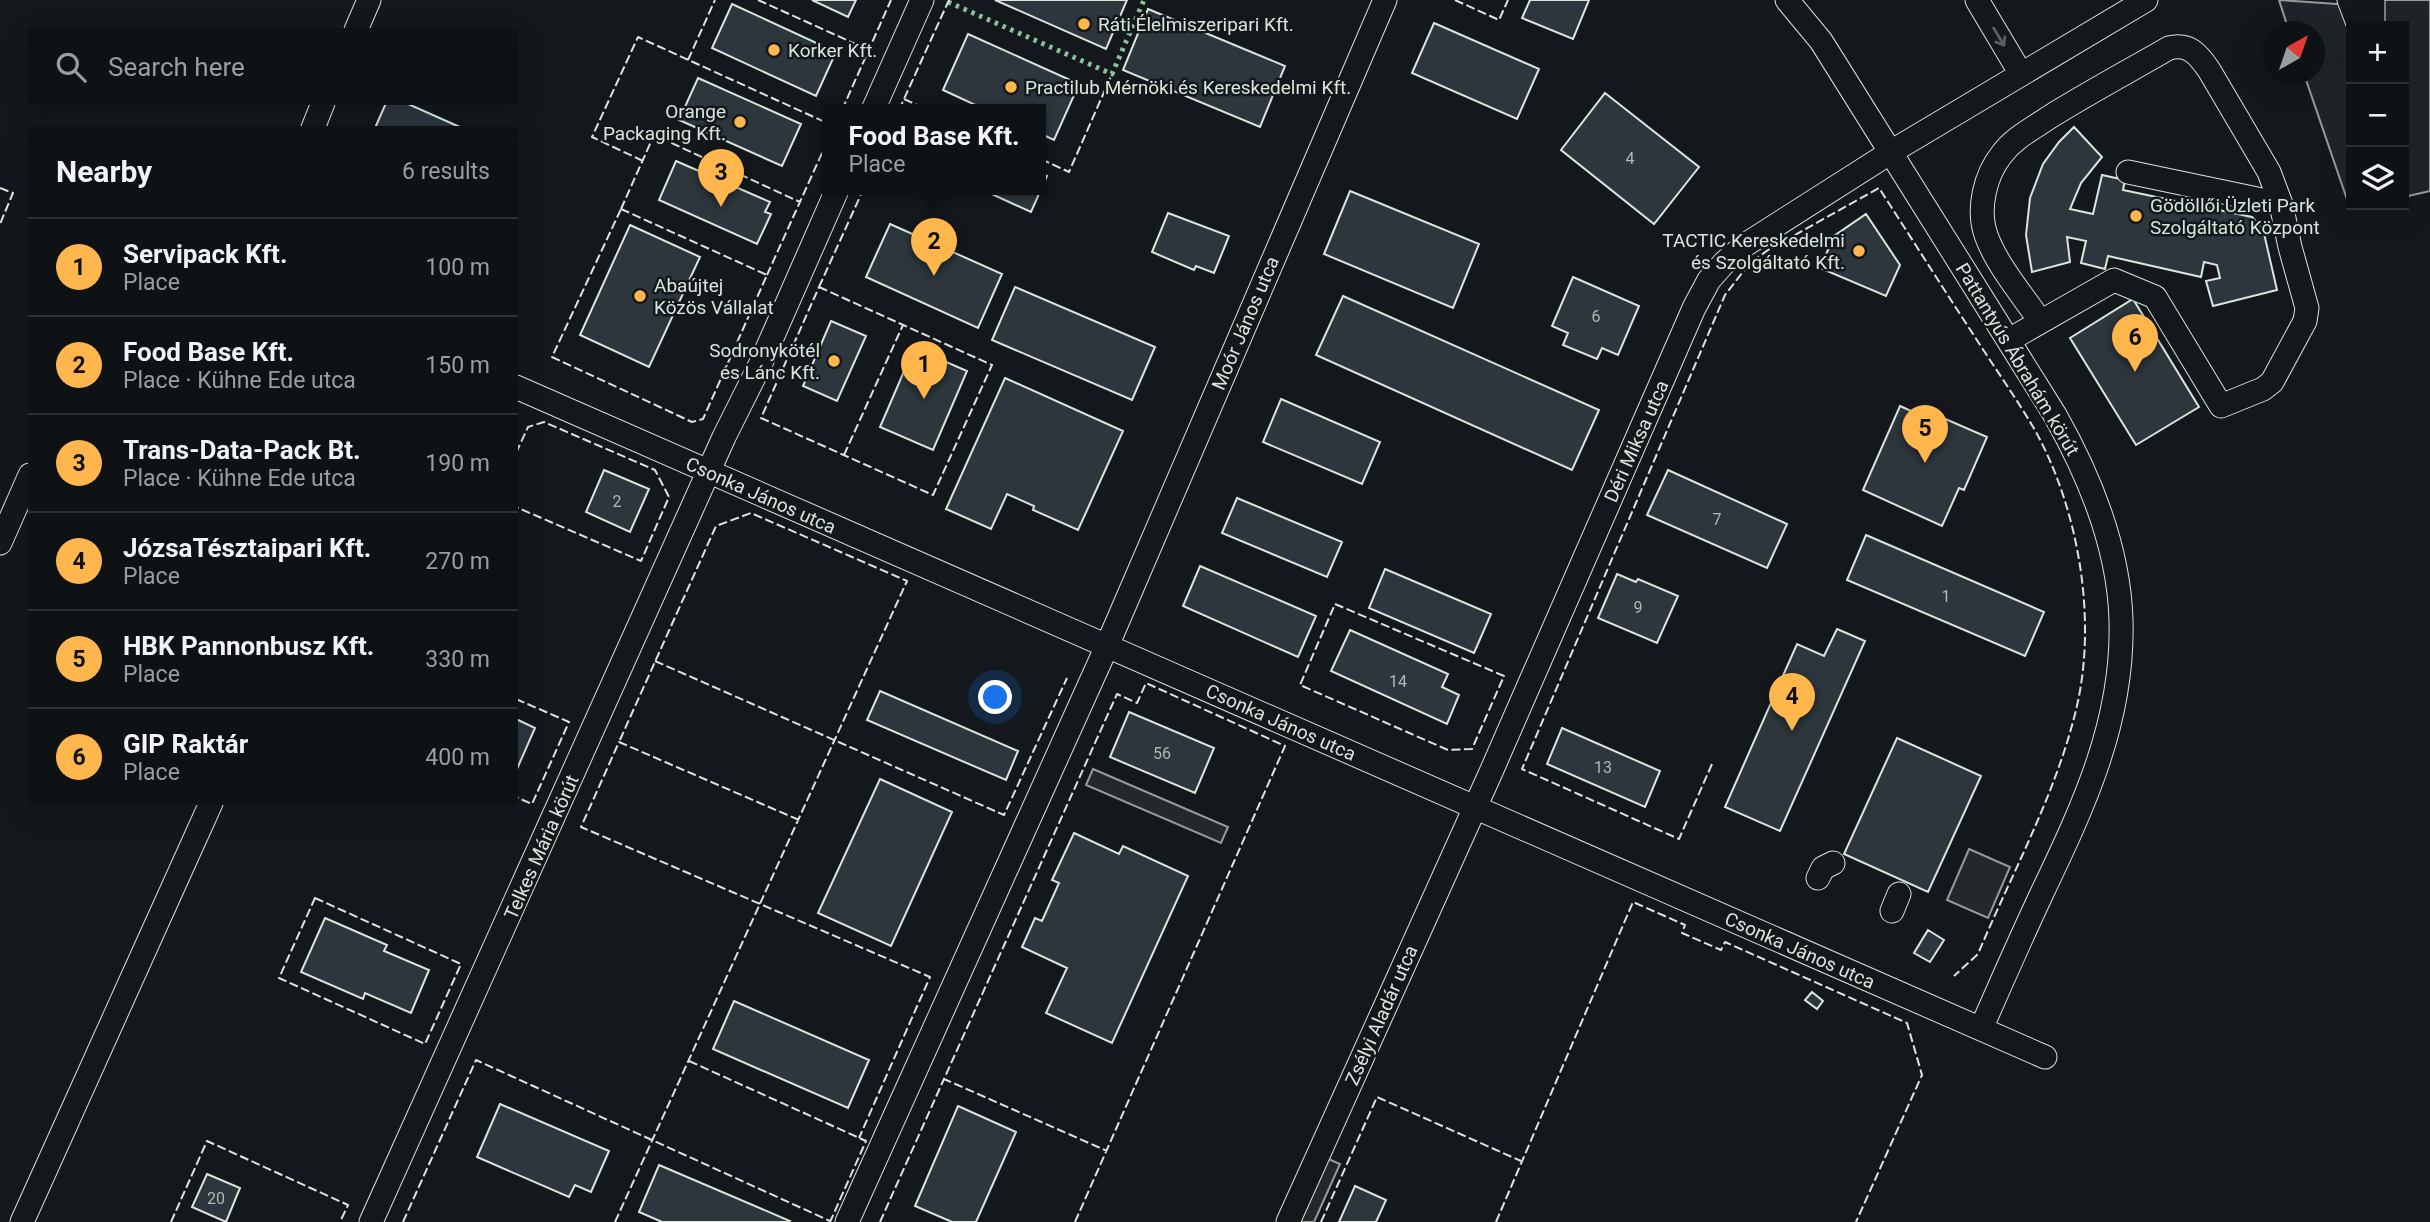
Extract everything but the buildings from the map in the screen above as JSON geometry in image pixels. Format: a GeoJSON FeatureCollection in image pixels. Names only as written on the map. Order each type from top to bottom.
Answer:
{"type":"FeatureCollection","features":[{"type":"Feature","properties":{"kind":"street"},"geometry":{"type":"LineString","coordinates":[[357,28],[369,0]]}},
{"type":"Feature","properties":{"kind":"street"},"geometry":{"type":"LineString","coordinates":[[876,104],[922,0]]}},
{"type":"Feature","properties":{"kind":"street","name":"Moór János utca"},"geometry":{"type":"LineString","coordinates":[[1107,646],[1385,0]]}},
{"type":"Feature","properties":{"kind":"street","name":"Pattantyús Ábrahám körút"},"geometry":{"type":"LineString","coordinates":[[1787,0],[1821,41],[2077,453],[2091,485],[2117,579],[2122,646],[2114,708],[2097,770],[1981,1029]]}},
{"type":"Feature","properties":{"kind":"street"},"geometry":{"type":"LineString","coordinates":[[1977,0],[2021,74]]}},
{"type":"Feature","properties":{"kind":"street","name":"Déri Miksa utca"},"geometry":{"type":"LineString","coordinates":[[1475,807],[1694,308],[1709,280],[1745,245],[1891,152],[2146,0]]}},
{"type":"Feature","properties":{"kind":"street"},"geometry":{"type":"LineString","coordinates":[[2349,0],[2357,21]]}},
{"type":"Feature","properties":{"kind":"street"},"geometry":{"type":"LineString","coordinates":[[2373,0],[2373,21]]}},
{"type":"Feature","properties":{"kind":"street"},"geometry":{"type":"LineString","coordinates":[[2009,340],[2114,280],[2155,297],[2221,406],[2263,389],[2278,374],[2305,321],[2307,308],[2281,204],[2269,172],[2199,56],[2184,46],[2169,48],[2018,137],[1994,164],[1984,197],[1985,232],[1992,251],[2040,321]]}},
{"type":"Feature","properties":{"kind":"street"},"geometry":{"type":"LineString","coordinates":[[314,126],[322,105]]}},
{"type":"Feature","properties":{"kind":"street"},"geometry":{"type":"LineString","coordinates":[[2128,172],[2281,204]]}},
{"type":"Feature","properties":{"kind":"street","name":"Telkes Mária körút"},"geometry":{"type":"LineString","coordinates":[[371,1222],[835,195]]}},
{"type":"Feature","properties":{"kind":"street","name":"Csonka János utca"},"geometry":{"type":"LineString","coordinates":[[518,388],[2045,1057]]}},
{"type":"Feature","properties":{"kind":"street"},"geometry":{"type":"LineString","coordinates":[[0,543],[28,480]]}},
{"type":"Feature","properties":{"kind":"street"},"geometry":{"type":"LineString","coordinates":[[847,1222],[1107,646]]}},
{"type":"Feature","properties":{"kind":"street"},"geometry":{"type":"LineString","coordinates":[[22,1222],[210,805]]}},
{"type":"Feature","properties":{"kind":"street","name":"Zsélyi Aladár utca"},"geometry":{"type":"LineString","coordinates":[[1288,1222],[1475,807]]}},
{"type":"Feature","properties":{"kind":"shaded area"},"geometry":{"type":"Polygon","coordinates":[[[2279,0],[2337,4],[2350,0],[2430,0],[2430,191],[2409,196],[2409,21],[2346,21],[2346,196],[2307,84],[2325,84],[2325,21],[2286,21],[2279,0]]]}},
{"type":"Feature","properties":{"kind":"shaded area"},"geometry":{"type":"Polygon","coordinates":[[[1093,769],[1228,827],[1221,843],[1086,785],[1093,769]]]}},
{"type":"Feature","properties":{"kind":"shaded area"},"geometry":{"type":"Polygon","coordinates":[[[1969,849],[2010,867],[1988,918],[1947,900],[1969,849]]]}},
{"type":"Feature","properties":{"kind":"shaded area"},"geometry":{"type":"Polygon","coordinates":[[[1324,1157],[1340,1164],[1314,1222],[1294,1222],[1324,1157]]]}},
{"type":"Feature","properties":{"kind":"hedge"},"geometry":{"type":"LineString","coordinates":[[948,2],[1112,74],[1144,0]]}},
{"type":"Feature","properties":{"kind":"fence"},"geometry":{"type":"LineString","coordinates":[[688,60],[715,0]]}},
{"type":"Feature","properties":{"kind":"fence"},"geometry":{"type":"LineString","coordinates":[[758,0],[869,50]]}},
{"type":"Feature","properties":{"kind":"fence"},"geometry":{"type":"LineString","coordinates":[[845,104],[891,0]]}},
{"type":"Feature","properties":{"kind":"fence"},"geometry":{"type":"LineString","coordinates":[[902,104],[949,0]]}},
{"type":"Feature","properties":{"kind":"fence"},"geometry":{"type":"LineString","coordinates":[[1455,0],[1499,20],[1508,0]]}},
{"type":"Feature","properties":{"kind":"fence"},"geometry":{"type":"LineString","coordinates":[[643,161],[592,137],[638,37],[822,121]]}},
{"type":"Feature","properties":{"kind":"fence"},"geometry":{"type":"LineString","coordinates":[[1046,161],[1069,172],[1112,74]]}},
{"type":"Feature","properties":{"kind":"fence"},"geometry":{"type":"LineString","coordinates":[[904,99],[915,104]]}},
{"type":"Feature","properties":{"kind":"fence"},"geometry":{"type":"LineString","coordinates":[[621,209],[654,135],[800,202]]}},
{"type":"Feature","properties":{"kind":"fence"},"geometry":{"type":"LineString","coordinates":[[767,275],[822,153]]}},
{"type":"Feature","properties":{"kind":"fence"},"geometry":{"type":"LineString","coordinates":[[0,188],[13,193],[0,224]]}},
{"type":"Feature","properties":{"kind":"fence"},"geometry":{"type":"LineString","coordinates":[[1712,764],[1679,839],[1522,769],[1725,295],[1749,264],[1768,250],[1879,188],[2036,432],[2064,498],[2081,570],[2085,644],[2082,680],[2066,745],[2031,836],[1978,954],[1954,976]]}},
{"type":"Feature","properties":{"kind":"fence"},"geometry":{"type":"LineString","coordinates":[[819,287],[861,195]]}},
{"type":"Feature","properties":{"kind":"fence"},"geometry":{"type":"LineString","coordinates":[[621,209],[767,275],[703,419],[692,422],[552,357],[621,209]]}},
{"type":"Feature","properties":{"kind":"fence"},"geometry":{"type":"LineString","coordinates":[[819,287],[992,365],[933,495],[761,418],[819,287]]}},
{"type":"Feature","properties":{"kind":"fence"},"geometry":{"type":"LineString","coordinates":[[844,455],[903,325]]}},
{"type":"Feature","properties":{"kind":"fence"},"geometry":{"type":"LineString","coordinates":[[518,449],[528,427],[544,422],[655,470],[669,497],[641,561],[518,508]]}},
{"type":"Feature","properties":{"kind":"fence"},"geometry":{"type":"LineString","coordinates":[[615,1222],[907,581],[751,513],[716,526],[619,742]]}},
{"type":"Feature","properties":{"kind":"fence"},"geometry":{"type":"LineString","coordinates":[[1335,604],[1504,676],[1472,749],[1448,750],[1300,685],[1335,604]]}},
{"type":"Feature","properties":{"kind":"fence"},"geometry":{"type":"LineString","coordinates":[[655,661],[1004,815],[1067,678]]}},
{"type":"Feature","properties":{"kind":"fence"},"geometry":{"type":"LineString","coordinates":[[1075,1222],[1285,746],[1146,683],[1137,703],[1117,694],[944,1079],[1107,1151]]}},
{"type":"Feature","properties":{"kind":"fence"},"geometry":{"type":"LineString","coordinates":[[518,700],[569,722],[532,804],[518,798]]}},
{"type":"Feature","properties":{"kind":"fence"},"geometry":{"type":"LineString","coordinates":[[799,820],[619,742],[581,827],[930,977],[859,1138]]}},
{"type":"Feature","properties":{"kind":"fence"},"geometry":{"type":"LineString","coordinates":[[315,898],[461,964],[425,1044],[279,978],[315,898]]}},
{"type":"Feature","properties":{"kind":"fence"},"geometry":{"type":"LineString","coordinates":[[1496,1222],[1633,902],[1685,925],[1682,933],[1721,950],[1725,942],[1907,1023],[1922,1075],[1856,1222]]}},
{"type":"Feature","properties":{"kind":"fence"},"geometry":{"type":"LineString","coordinates":[[403,1222],[476,1060],[830,1221]]}},
{"type":"Feature","properties":{"kind":"fence"},"geometry":{"type":"LineString","coordinates":[[689,1061],[866,1141],[830,1222]]}},
{"type":"Feature","properties":{"kind":"fence"},"geometry":{"type":"LineString","coordinates":[[880,1222],[944,1079]]}},
{"type":"Feature","properties":{"kind":"fence"},"geometry":{"type":"LineString","coordinates":[[1321,1222],[1377,1097],[1521,1161]]}},
{"type":"Feature","properties":{"kind":"fence"},"geometry":{"type":"LineString","coordinates":[[171,1222],[207,1141],[348,1205],[340,1222]]}},
{"type":"Feature","properties":{"kind":"place","name":"Ráti Élelmiszeripari Kft."},"geometry":{"type":"Point","coordinates":[1084,24]}},
{"type":"Feature","properties":{"kind":"place","name":"Korker Kft."},"geometry":{"type":"Point","coordinates":[774,50]}},
{"type":"Feature","properties":{"kind":"place","name":"Practilub Mérnöki és Kereskedelmi Kft."},"geometry":{"type":"Point","coordinates":[1011,87]}},
{"type":"Feature","properties":{"kind":"place","name":"Orange Packaging Kft."},"geometry":{"type":"Point","coordinates":[740,122]}},
{"type":"Feature","properties":{"kind":"place","name":"Trans-Data-Pack Bt."},"geometry":{"type":"Point","coordinates":[721,207]}},
{"type":"Feature","properties":{"kind":"place","name":"Gödöllői Üzleti Park Szolgáltató Központ"},"geometry":{"type":"Point","coordinates":[2136,216]}},
{"type":"Feature","properties":{"kind":"place","name":"TACTIC Kereskedelmi és Szolgáltató Kft."},"geometry":{"type":"Point","coordinates":[1859,251]}},
{"type":"Feature","properties":{"kind":"place","name":"Food Base Kft."},"geometry":{"type":"Point","coordinates":[934,276]}},
{"type":"Feature","properties":{"kind":"place","name":"Abaújtej Közös Vállalat"},"geometry":{"type":"Point","coordinates":[640,296]}},
{"type":"Feature","properties":{"kind":"place","name":"Sodronykötél és Lánc Kft."},"geometry":{"type":"Point","coordinates":[834,361]}},
{"type":"Feature","properties":{"kind":"place","name":"GIP Raktár"},"geometry":{"type":"Point","coordinates":[2135,372]}},
{"type":"Feature","properties":{"kind":"place","name":"Servipack Kft."},"geometry":{"type":"Point","coordinates":[924,399]}},
{"type":"Feature","properties":{"kind":"place","name":"HBK Pannonbusz Kft."},"geometry":{"type":"Point","coordinates":[1925,463]}},
{"type":"Feature","properties":{"kind":"place","name":"JózsaTésztaipari Kft."},"geometry":{"type":"Point","coordinates":[1792,731]}}]}
